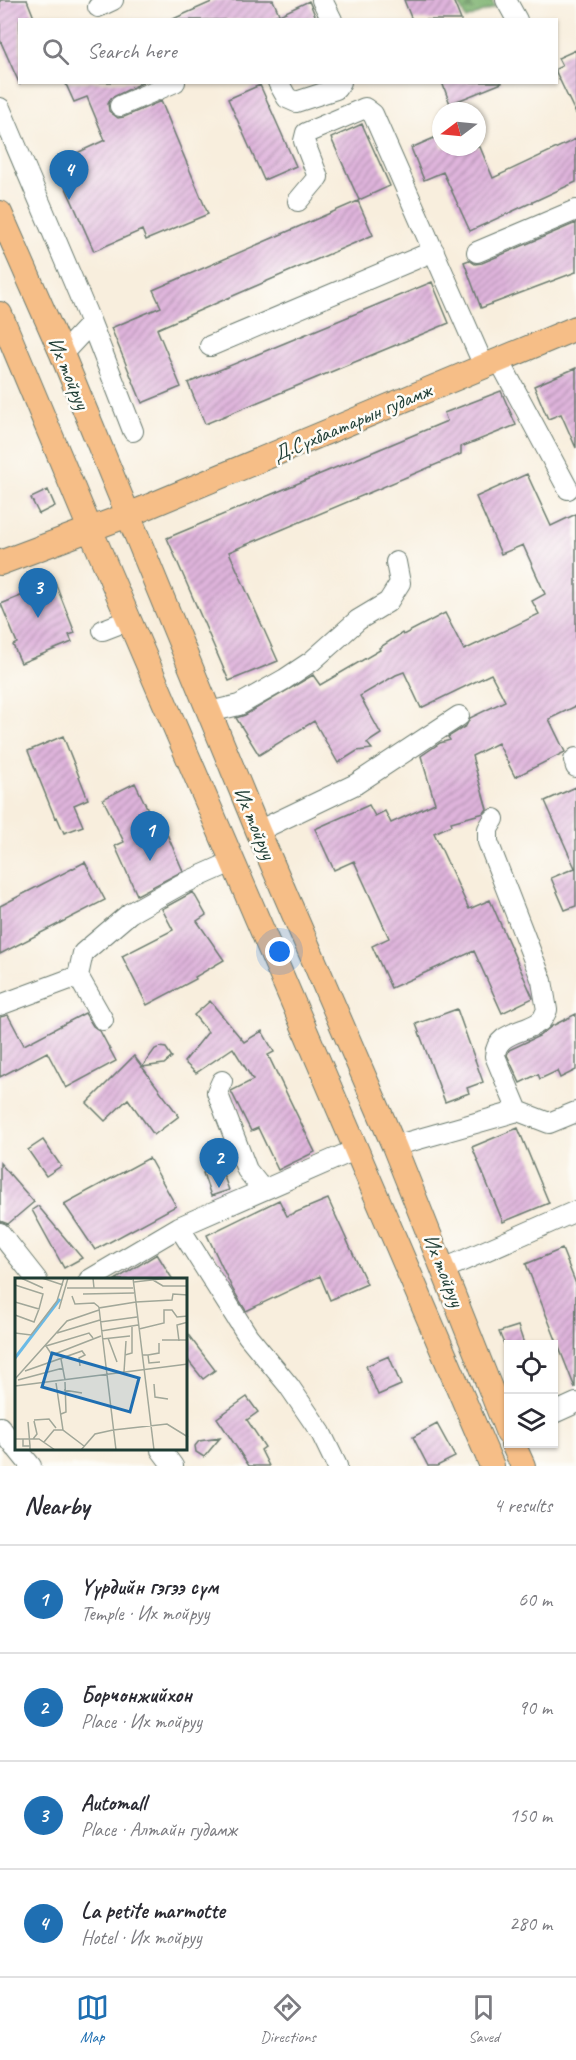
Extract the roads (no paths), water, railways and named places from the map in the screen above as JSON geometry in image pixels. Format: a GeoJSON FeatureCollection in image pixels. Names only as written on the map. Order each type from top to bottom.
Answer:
{"type":"FeatureCollection","features":[{"type":"Feature","properties":{"kind":"main road","name":"Их тойруу"},"geometry":{"type":"LineString","coordinates":[[0,213],[62,354],[258,831],[394,1146],[504,1423]]}},
{"type":"Feature","properties":{"kind":"main road","name":"Их тойруу"},"geometry":{"type":"LineString","coordinates":[[0,314],[492,1466]]}},
{"type":"Feature","properties":{"kind":"main road","name":"Д.Сүхбаатарын гудамж"},"geometry":{"type":"LineString","coordinates":[[1,562],[128,515],[576,328]]}},
{"type":"Feature","properties":{"kind":"main road"},"geometry":{"type":"LineString","coordinates":[[515,1448],[523,1466]]}},
{"type":"Feature","properties":{"kind":"street"},"geometry":{"type":"LineString","coordinates":[[322,0],[331,18]]}},
{"type":"Feature","properties":{"kind":"street"},"geometry":{"type":"LineString","coordinates":[[506,0],[516,18]]}},
{"type":"Feature","properties":{"kind":"street"},"geometry":{"type":"LineString","coordinates":[[120,106],[170,84]]}},
{"type":"Feature","properties":{"kind":"street"},"geometry":{"type":"LineString","coordinates":[[279,84],[288,98],[296,102],[336,88],[340,84]]}},
{"type":"Feature","properties":{"kind":"street"},"geometry":{"type":"LineString","coordinates":[[0,108],[92,323],[133,431]]}},
{"type":"Feature","properties":{"kind":"street"},"geometry":{"type":"LineString","coordinates":[[298,201],[318,177],[304,141],[306,133],[364,108],[373,114],[382,129],[434,251],[491,363],[568,489]]}},
{"type":"Feature","properties":{"kind":"street"},"geometry":{"type":"LineString","coordinates":[[477,252],[576,210]]}},
{"type":"Feature","properties":{"kind":"street"},"geometry":{"type":"LineString","coordinates":[[210,346],[434,251]]}},
{"type":"Feature","properties":{"kind":"street"},"geometry":{"type":"LineString","coordinates":[[62,354],[92,323]]}},
{"type":"Feature","properties":{"kind":"street"},"geometry":{"type":"LineString","coordinates":[[209,712],[239,705],[285,679],[312,661],[358,620],[388,602],[400,583],[396,562]]}},
{"type":"Feature","properties":{"kind":"street"},"geometry":{"type":"LineString","coordinates":[[103,630],[129,620]]}},
{"type":"Feature","properties":{"kind":"street"},"geometry":{"type":"LineString","coordinates":[[258,831],[356,784],[459,716]]}},
{"type":"Feature","properties":{"kind":"street"},"geometry":{"type":"LineString","coordinates":[[576,758],[574,760],[576,767]]}},
{"type":"Feature","properties":{"kind":"street"},"geometry":{"type":"LineString","coordinates":[[494,819],[488,829],[488,842],[542,981],[547,1010],[538,1023],[512,1034],[495,1049],[495,1056],[518,1111]]}},
{"type":"Feature","properties":{"kind":"street"},"geometry":{"type":"LineString","coordinates":[[103,1020],[78,976],[83,954],[130,913],[180,885],[234,861]]}},
{"type":"Feature","properties":{"kind":"street"},"geometry":{"type":"LineString","coordinates":[[0,1005],[78,976]]}},
{"type":"Feature","properties":{"kind":"street"},"geometry":{"type":"LineString","coordinates":[[222,1081],[217,1092],[247,1170],[263,1190]]}},
{"type":"Feature","properties":{"kind":"street"},"geometry":{"type":"LineString","coordinates":[[394,1146],[518,1111],[549,1124],[576,1112]]}},
{"type":"Feature","properties":{"kind":"street"},"geometry":{"type":"LineString","coordinates":[[92,1278],[179,1227],[357,1149]]}},
{"type":"Feature","properties":{"kind":"street"},"geometry":{"type":"LineString","coordinates":[[444,1269],[576,1211]]}},
{"type":"Feature","properties":{"kind":"street"},"geometry":{"type":"LineString","coordinates":[[179,1227],[248,1336],[289,1386],[321,1433],[337,1466]]}},
{"type":"Feature","properties":{"kind":"street"},"geometry":{"type":"LineString","coordinates":[[0,1233],[35,1278]]}},
{"type":"Feature","properties":{"kind":"street"},"geometry":{"type":"LineString","coordinates":[[558,1411],[576,1403]]}},
{"type":"Feature","properties":{"kind":"street"},"geometry":{"type":"LineString","coordinates":[[0,1427],[15,1446]]}},
{"type":"Feature","properties":{"kind":"street"},"geometry":{"type":"LineString","coordinates":[[19,1451],[31,1466]]}},
{"type":"Feature","properties":{"kind":"street"},"geometry":{"type":"LineString","coordinates":[[162,1451],[173,1466]]}},
{"type":"Feature","properties":{"kind":"place","name":"La petite marmotte"},"geometry":{"type":"Point","coordinates":[69,200]}},
{"type":"Feature","properties":{"kind":"place","name":"Automall"},"geometry":{"type":"Point","coordinates":[38,618]}},
{"type":"Feature","properties":{"kind":"place","name":"Үүрдийн гэгээ сүм"},"geometry":{"type":"Point","coordinates":[150,861]}},
{"type":"Feature","properties":{"kind":"place","name":"Борчонжийхон"},"geometry":{"type":"Point","coordinates":[219,1188]}}]}
